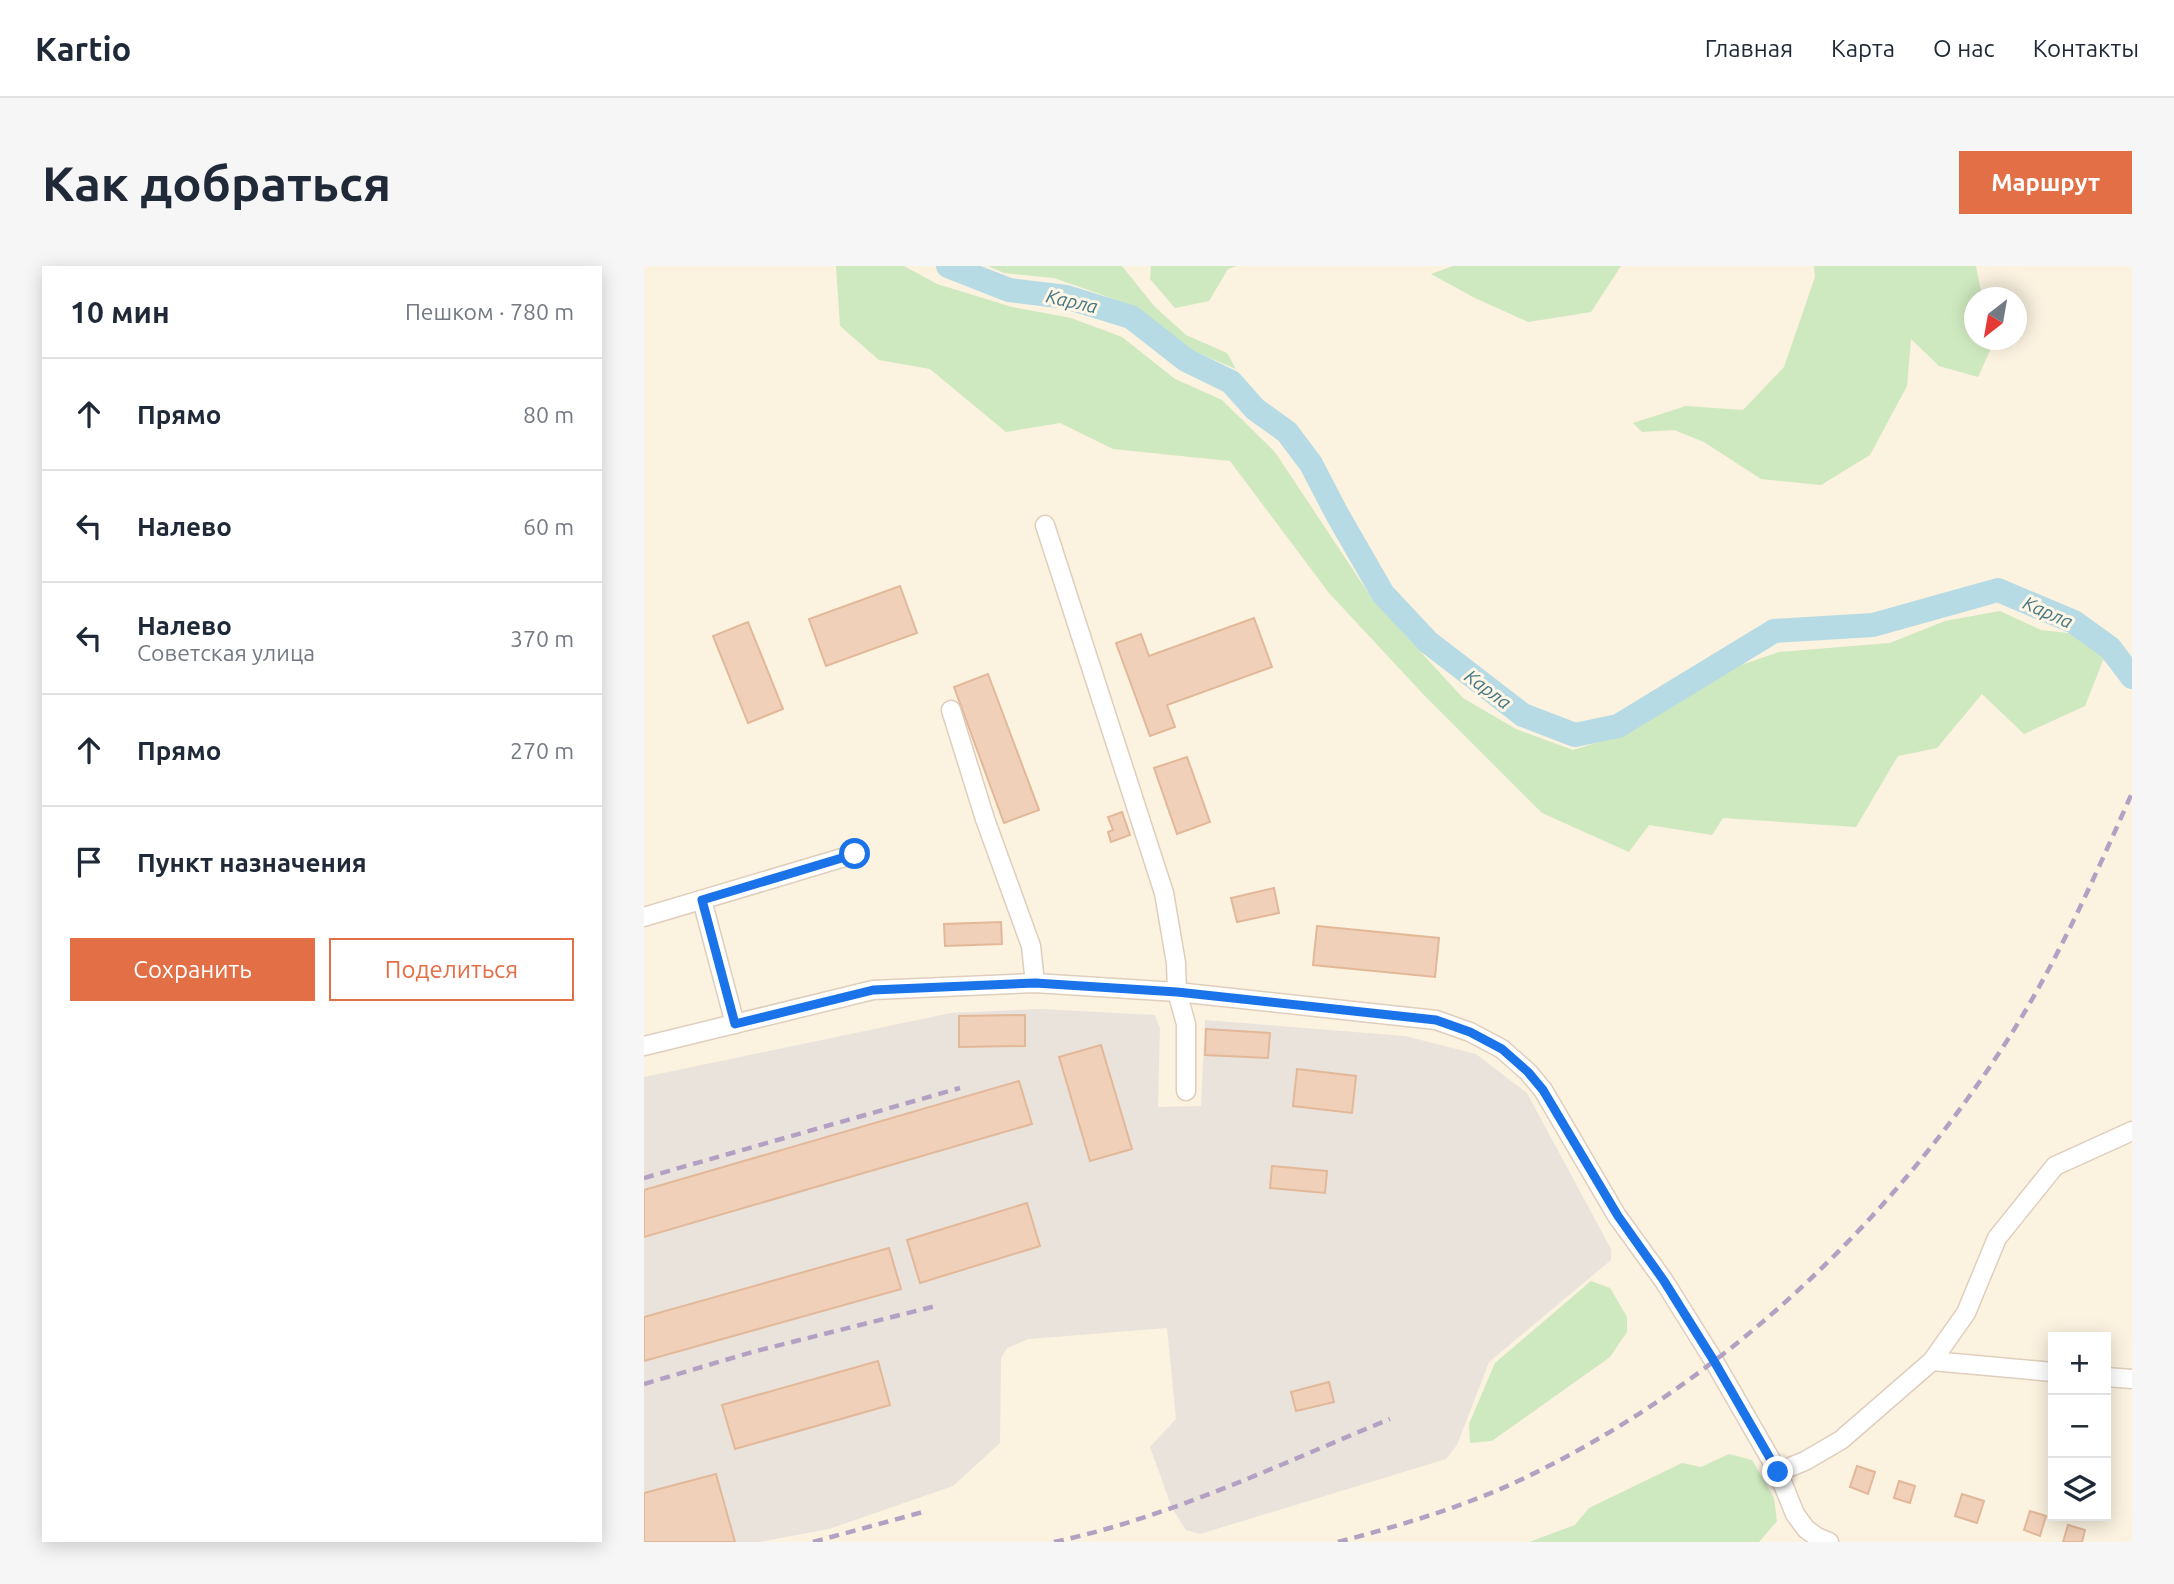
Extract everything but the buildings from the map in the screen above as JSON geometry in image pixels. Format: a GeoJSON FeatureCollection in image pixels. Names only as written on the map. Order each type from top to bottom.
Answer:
{"type":"FeatureCollection","features":[{"type":"Feature","properties":{"kind":"street"},"geometry":{"type":"LineString","coordinates":[[1045,525],[1164,893],[1177,992],[1186,1024],[1186,1091]]}},
{"type":"Feature","properties":{"kind":"street"},"geometry":{"type":"LineString","coordinates":[[951,710],[985,819],[1031,946],[1035,983]]}},
{"type":"Feature","properties":{"kind":"street"},"geometry":{"type":"LineString","coordinates":[[644,917],[855,854]]}},
{"type":"Feature","properties":{"kind":"street"},"geometry":{"type":"LineString","coordinates":[[702,900],[735,1024]]}},
{"type":"Feature","properties":{"kind":"street"},"geometry":{"type":"LineString","coordinates":[[644,1046],[873,990],[1035,983],[1177,992],[1436,1020],[1470,1032],[1502,1049],[1528,1072],[1543,1090],[1618,1216],[1664,1281],[1714,1361],[1778,1472],[1796,1514],[1806,1529],[1821,1540]]}},
{"type":"Feature","properties":{"kind":"street"},"geometry":{"type":"LineString","coordinates":[[1778,1472],[1805,1461],[1841,1440],[1932,1362],[1966,1313],[1997,1238],[2055,1166],[2132,1131]]}},
{"type":"Feature","properties":{"kind":"street"},"geometry":{"type":"LineString","coordinates":[[1932,1362],[2048,1372]]}},
{"type":"Feature","properties":{"kind":"street"},"geometry":{"type":"LineString","coordinates":[[2111,1377],[2132,1379]]}},
{"type":"Feature","properties":{"kind":"shaded area"},"geometry":{"type":"Polygon","coordinates":[[[1041,1009],[1155,1015],[1160,1028],[1158,1107],[1201,1106],[1205,1020],[1405,1036],[1476,1054],[1527,1093],[1611,1249],[1611,1260],[1489,1362],[1457,1445],[1446,1459],[1200,1534],[1186,1530],[1172,1508],[1150,1447],[1176,1419],[1167,1328],[1029,1339],[1007,1348],[1001,1358],[1000,1443],[953,1486],[829,1529],[760,1542],[644,1542],[644,1077],[951,1013],[1041,1009]]]}},
{"type":"Feature","properties":{"kind":"green space"},"geometry":{"type":"Polygon","coordinates":[[[836,266],[904,266],[937,284],[1012,307],[1071,318],[1122,337],[1175,379],[1222,400],[1275,452],[1373,600],[1463,698],[1516,729],[1573,750],[1622,735],[1715,674],[1779,652],[1890,643],[1945,621],[2000,611],[2041,630],[2077,634],[2104,658],[2085,706],[2024,734],[1982,694],[1937,748],[1898,756],[1856,827],[1723,818],[1712,835],[1649,825],[1629,852],[1542,813],[1423,694],[1329,593],[1230,461],[1113,449],[1060,423],[1006,432],[930,369],[879,360],[840,326],[836,266]]]}},
{"type":"Feature","properties":{"kind":"green space"},"geometry":{"type":"Polygon","coordinates":[[[988,266],[1122,266],[1154,306],[1186,335],[1227,353],[1236,369],[1184,347],[1134,306],[1054,278],[1004,273],[988,266]]]}},
{"type":"Feature","properties":{"kind":"green space"},"geometry":{"type":"Polygon","coordinates":[[[1151,266],[1237,266],[1228,269],[1209,301],[1175,308],[1150,279],[1151,266]]]}},
{"type":"Feature","properties":{"kind":"green space"},"geometry":{"type":"Polygon","coordinates":[[[1453,266],[1621,266],[1591,312],[1528,322],[1431,274],[1453,266]]]}},
{"type":"Feature","properties":{"kind":"green space"},"geometry":{"type":"Polygon","coordinates":[[[1814,266],[1976,266],[1980,287],[1964,287],[1964,350],[1990,350],[1978,377],[1939,366],[1911,339],[1907,386],[1870,455],[1821,485],[1761,479],[1704,442],[1674,430],[1642,432],[1633,423],[1686,406],[1743,410],[1784,367],[1815,277],[1814,266]]]}},
{"type":"Feature","properties":{"kind":"green space"},"geometry":{"type":"Polygon","coordinates":[[[1591,1281],[1610,1288],[1627,1317],[1627,1332],[1610,1357],[1492,1441],[1470,1443],[1469,1424],[1495,1363],[1591,1281]]]}},
{"type":"Feature","properties":{"kind":"green space"},"geometry":{"type":"Polygon","coordinates":[[[1729,1454],[1752,1460],[1774,1498],[1777,1521],[1759,1542],[1529,1542],[1575,1525],[1589,1508],[1682,1463],[1701,1467],[1729,1454]]]}},
{"type":"Feature","properties":{"kind":"waterway","name":"Карла"},"geometry":{"type":"LineString","coordinates":[[948,266],[1009,290],[1066,297],[1131,317],[1186,360],[1231,382],[1255,409],[1287,432],[1311,464],[1383,594],[1428,642],[1523,715],[1575,735],[1618,726],[1774,631],[1873,625],[1998,590],[2074,622],[2110,648],[2132,677]]}},
{"type":"Feature","properties":{"kind":"railway"},"geometry":{"type":"LineString","coordinates":[[1338,1542],[1473,1500],[1516,1482],[1588,1445],[1657,1402],[1723,1354],[1785,1302],[1844,1246],[1899,1186],[1950,1122],[1997,1056],[2053,960],[2132,793]]}},
{"type":"Feature","properties":{"kind":"railway"},"geometry":{"type":"LineString","coordinates":[[644,1178],[960,1088]]}},
{"type":"Feature","properties":{"kind":"railway"},"geometry":{"type":"LineString","coordinates":[[644,1384],[756,1351],[936,1306]]}},
{"type":"Feature","properties":{"kind":"railway"},"geometry":{"type":"LineString","coordinates":[[1054,1542],[1140,1519],[1183,1504],[1390,1419]]}},
{"type":"Feature","properties":{"kind":"railway"},"geometry":{"type":"LineString","coordinates":[[813,1542],[923,1512]]}},
{"type":"Feature","properties":{"kind":"route"},"geometry":{"type":"LineString","coordinates":[[855,854],[702,900],[735,1024],[873,990],[1035,983],[1177,992],[1369,1012],[1436,1020],[1470,1032],[1502,1049],[1528,1072],[1543,1090],[1618,1216],[1664,1281],[1714,1361],[1778,1472]]}}]}
